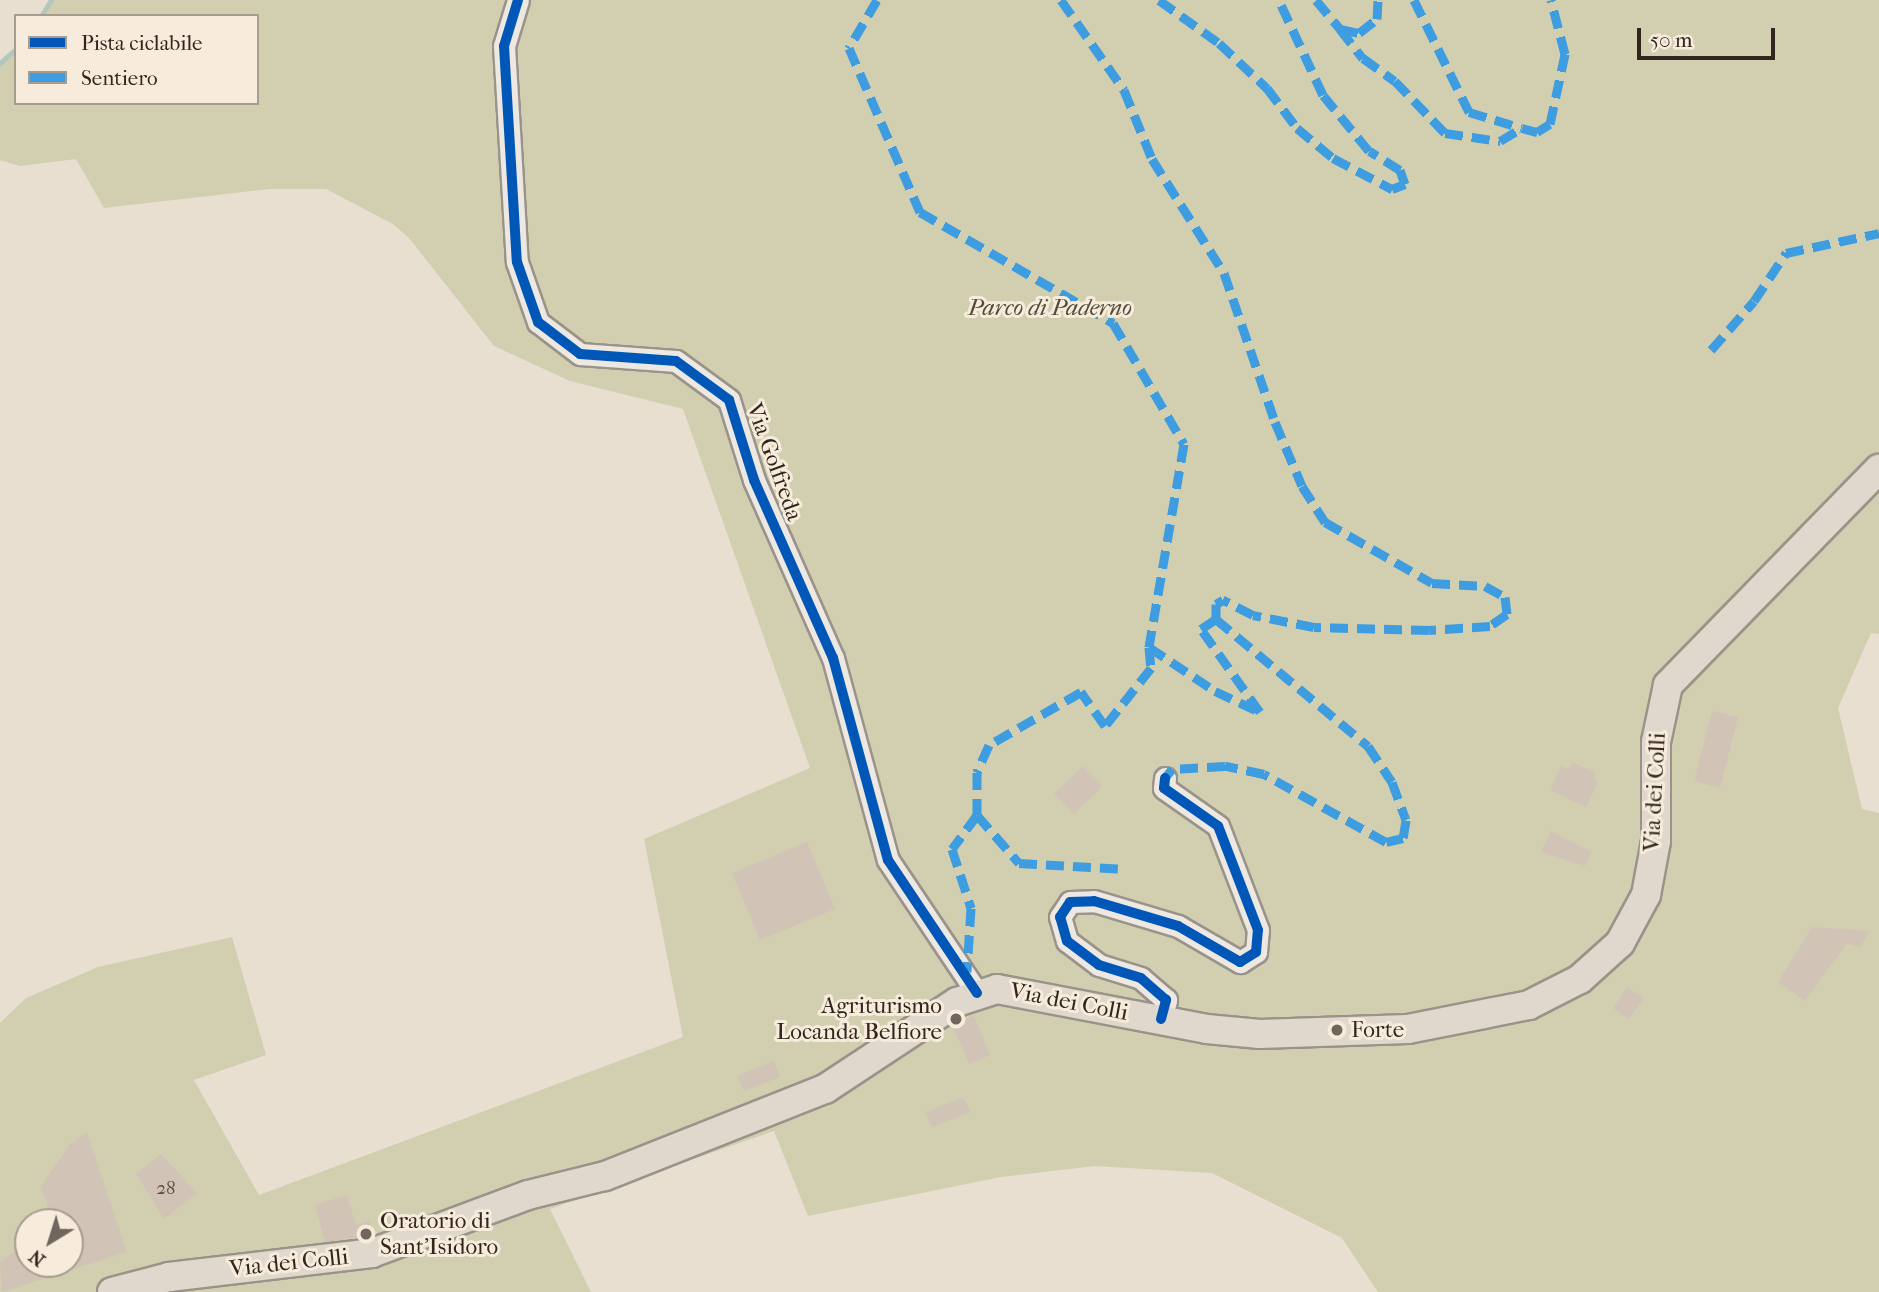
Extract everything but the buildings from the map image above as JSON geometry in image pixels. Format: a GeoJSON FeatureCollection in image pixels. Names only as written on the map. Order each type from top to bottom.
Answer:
{"type":"FeatureCollection","features":[{"type":"Feature","properties":{"kind":"main road","name":"Via dei Colli"},"geometry":{"type":"LineString","coordinates":[[112,1292],[169,1277],[372,1253],[528,1195],[605,1176],[825,1088],[976,993],[997,989],[1039,995],[1161,1019],[1261,1034],[1408,1029],[1529,1005],[1580,979],[1620,943],[1646,895],[1656,841],[1656,742],[1668,685],[1879,469]]}},
{"type":"Feature","properties":{"kind":"street","name":"Via Golfreda"},"geometry":{"type":"LineString","coordinates":[[518,0],[504,46],[516,248],[538,322],[580,354],[676,361],[729,400],[754,480],[833,658],[888,860],[976,993]]}},
{"type":"Feature","properties":{"kind":"street"},"geometry":{"type":"LineString","coordinates":[[1161,1019],[1166,1000],[1141,978],[1099,965],[1067,941],[1060,917],[1070,902],[1094,901],[1178,926],[1240,962],[1256,952],[1258,930],[1218,826],[1164,788],[1165,778]]}},
{"type":"Feature","properties":{"kind":"green space","name":"Parco di Paderno"},"geometry":{"type":"Polygon","coordinates":[[[52,0],[1879,0],[1879,634],[1871,633],[1838,708],[1862,809],[1879,813],[1879,1292],[1378,1292],[1342,1238],[1212,1173],[1095,1166],[1001,1177],[808,1216],[774,1131],[550,1209],[591,1292],[0,1292],[0,1023],[26,998],[98,967],[232,937],[266,1055],[194,1080],[259,1195],[683,1037],[644,839],[810,768],[683,409],[570,381],[494,346],[409,238],[393,224],[326,189],[270,189],[104,208],[76,159],[20,166],[0,160],[0,63],[14,48],[14,105],[259,105],[259,14],[42,14],[52,0]]]}},
{"type":"Feature","properties":{"kind":"waterway"},"geometry":{"type":"LineString","coordinates":[[42,14],[51,0]]}},
{"type":"Feature","properties":{"kind":"waterway"},"geometry":{"type":"LineString","coordinates":[[0,63],[14,51]]}},
{"type":"Feature","properties":{"kind":"marked path"},"geometry":{"type":"LineString","coordinates":[[877,0],[849,48],[920,212],[1113,323],[1184,444],[1149,647],[1151,668],[1105,726],[1081,692],[989,745],[977,772],[977,815],[952,849],[971,908],[967,972]]}},
{"type":"Feature","properties":{"kind":"marked path"},"geometry":{"type":"LineString","coordinates":[[1061,0],[1124,90],[1152,159],[1224,273],[1275,422],[1302,486],[1325,522],[1432,583],[1485,586],[1505,597],[1507,614],[1490,626],[1429,630],[1314,627],[1253,615],[1223,600],[1216,604],[1216,619],[1368,746],[1392,782],[1406,820],[1403,838],[1386,842],[1264,774],[1225,766],[1172,769],[1165,778]]}},
{"type":"Feature","properties":{"kind":"marked path"},"geometry":{"type":"LineString","coordinates":[[1159,0],[1219,43],[1267,88],[1297,128],[1333,158],[1392,189],[1405,184],[1400,170],[1369,151],[1323,95],[1279,0]]}},
{"type":"Feature","properties":{"kind":"marked path"},"geometry":{"type":"LineString","coordinates":[[1316,0],[1340,29],[1359,33],[1377,19],[1378,0]]}},
{"type":"Feature","properties":{"kind":"marked path"},"geometry":{"type":"LineString","coordinates":[[1414,0],[1469,112],[1522,128]]}},
{"type":"Feature","properties":{"kind":"marked path"},"geometry":{"type":"LineString","coordinates":[[1340,29],[1363,58],[1395,81],[1445,133],[1500,141],[1522,128],[1537,132],[1550,124],[1565,54],[1551,0]]}},
{"type":"Feature","properties":{"kind":"marked path"},"geometry":{"type":"LineString","coordinates":[[1711,350],[1754,301],[1786,253],[1879,233]]}},
{"type":"Feature","properties":{"kind":"marked path"},"geometry":{"type":"LineString","coordinates":[[1149,647],[1215,691],[1260,712],[1201,629],[1216,619]]}},
{"type":"Feature","properties":{"kind":"marked path"},"geometry":{"type":"LineString","coordinates":[[977,815],[1019,863],[1126,869]]}},
{"type":"Feature","properties":{"kind":"cycle path"},"geometry":{"type":"LineString","coordinates":[[518,0],[504,46],[517,262],[538,322],[580,354],[676,361],[729,400],[754,480],[833,658],[888,860],[977,993]]}},
{"type":"Feature","properties":{"kind":"cycle path"},"geometry":{"type":"LineString","coordinates":[[1161,1019],[1166,1000],[1141,978],[1099,965],[1067,941],[1060,917],[1070,902],[1094,901],[1178,926],[1240,962],[1256,952],[1258,930],[1218,826],[1164,788],[1165,778]]}},
{"type":"Feature","properties":{"kind":"place","name":"Agriturismo Locanda Belfiore"},"geometry":{"type":"Point","coordinates":[956,1019]}},
{"type":"Feature","properties":{"kind":"place","name":"Forte"},"geometry":{"type":"Point","coordinates":[1337,1030]}},
{"type":"Feature","properties":{"kind":"place","name":"Oratorio di Sant'Isidoro"},"geometry":{"type":"Point","coordinates":[366,1234]}}]}
